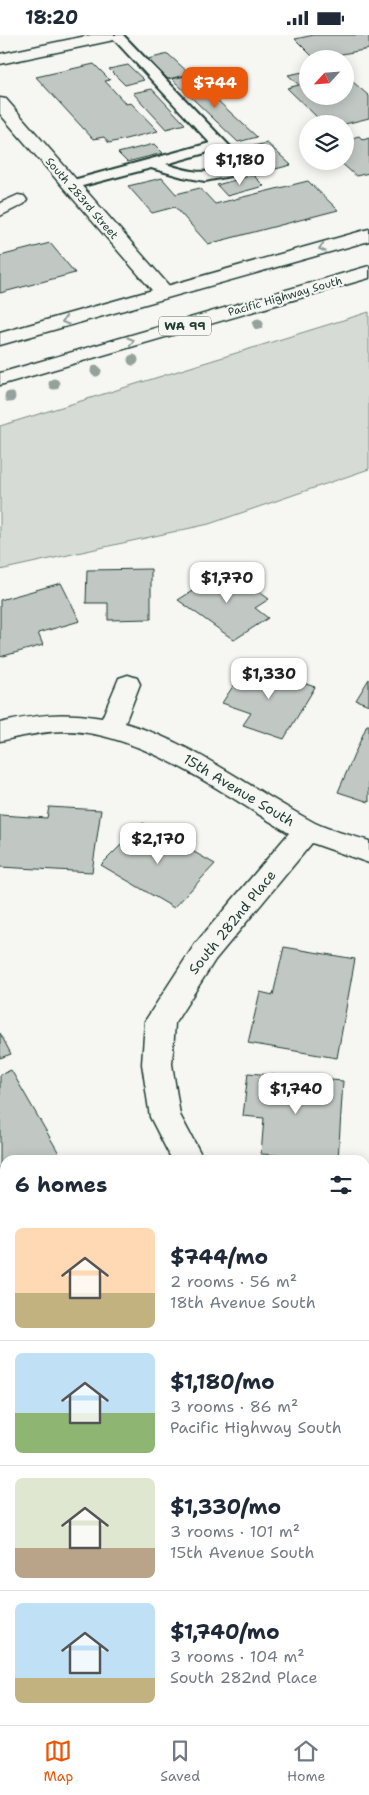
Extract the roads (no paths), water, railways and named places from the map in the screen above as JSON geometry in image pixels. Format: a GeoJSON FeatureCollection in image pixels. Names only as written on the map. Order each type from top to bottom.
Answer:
{"type":"FeatureCollection","features":[{"type":"Feature","properties":{"kind":"street"},"geometry":{"type":"LineString","coordinates":[[0,59],[115,35]]}},
{"type":"Feature","properties":{"kind":"street","name":"South 283rd Street"},"geometry":{"type":"LineString","coordinates":[[0,103],[164,293]]}},
{"type":"Feature","properties":{"kind":"street"},"geometry":{"type":"LineString","coordinates":[[0,210],[18,200]]}},
{"type":"Feature","properties":{"kind":"street"},"geometry":{"type":"LineString","coordinates":[[0,339],[369,235]]}},
{"type":"Feature","properties":{"kind":"street","name":"Pacific Highway South"},"geometry":{"type":"LineString","coordinates":[[0,379],[369,272]]}},
{"type":"Feature","properties":{"kind":"street"},"geometry":{"type":"LineString","coordinates":[[0,379],[88,340],[141,324],[169,311],[172,306],[164,293]]}},
{"type":"Feature","properties":{"kind":"street"},"geometry":{"type":"LineString","coordinates":[[110,728],[128,684]]}},
{"type":"Feature","properties":{"kind":"street","name":"15th Avenue South"},"geometry":{"type":"LineString","coordinates":[[0,732],[28,725],[68,722],[110,728],[141,737],[172,751],[307,831],[369,852]]}},
{"type":"Feature","properties":{"kind":"street","name":"South 282nd Place"},"geometry":{"type":"LineString","coordinates":[[185,1155],[165,1117],[157,1064],[160,1021],[205,952],[307,831]]}},
{"type":"Feature","properties":{"kind":"lane"},"geometry":{"type":"LineString","coordinates":[[115,35],[235,160],[235,167],[226,173],[210,177],[195,175],[151,163]]}},
{"type":"Feature","properties":{"kind":"lane"},"geometry":{"type":"LineString","coordinates":[[71,185],[219,145]]}}]}
